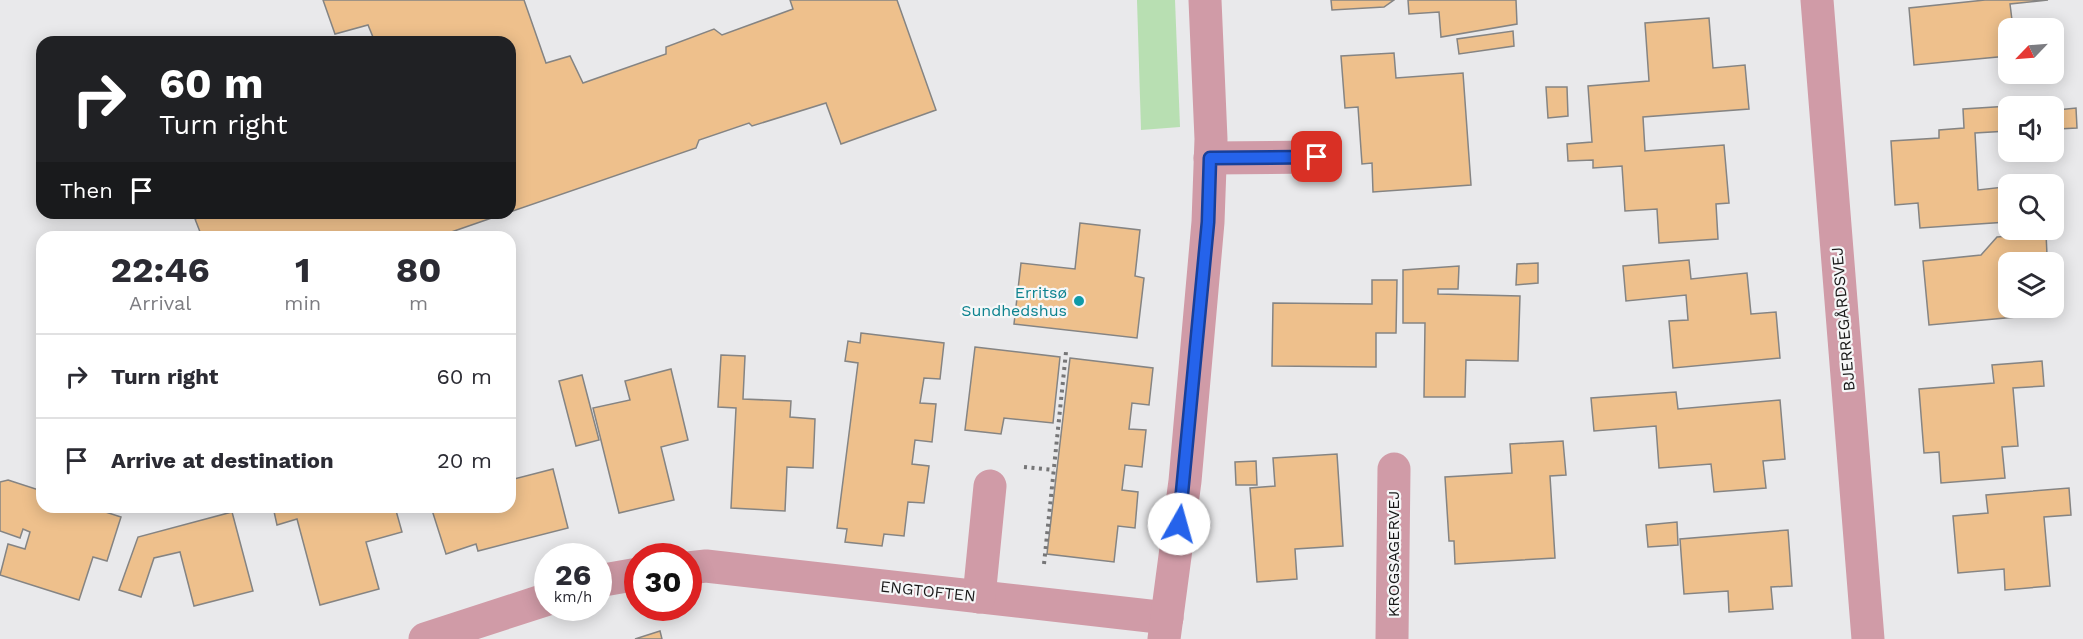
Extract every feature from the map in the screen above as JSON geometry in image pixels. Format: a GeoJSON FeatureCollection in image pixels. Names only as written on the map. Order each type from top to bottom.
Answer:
{"type":"FeatureCollection","features":[{"type":"Feature","properties":{"kind":"street"},"geometry":{"type":"LineString","coordinates":[[1165,628],[1186,469],[1208,222],[1210,158],[1205,0]]}},
{"type":"Feature","properties":{"kind":"street","name":"BJERREGÅRDSVEJ"},"geometry":{"type":"LineString","coordinates":[[1817,0],[1868,639]]}},
{"type":"Feature","properties":{"kind":"street"},"geometry":{"type":"LineString","coordinates":[[1210,158],[1317,157]]}},
{"type":"Feature","properties":{"kind":"street","name":"KROGSAGERVEJ"},"geometry":{"type":"LineString","coordinates":[[1392,639],[1394,469]]}},
{"type":"Feature","properties":{"kind":"street"},"geometry":{"type":"LineString","coordinates":[[979,597],[990,486]]}},
{"type":"Feature","properties":{"kind":"street","name":"ENGTOFTEN"},"geometry":{"type":"LineString","coordinates":[[702,566],[1040,604],[1165,628]]}},
{"type":"Feature","properties":{"kind":"street"},"geometry":{"type":"LineString","coordinates":[[425,639],[493,629],[534,607]]}},
{"type":"Feature","properties":{"kind":"path"},"geometry":{"type":"LineString","coordinates":[[1040,604],[1066,352]]}},
{"type":"Feature","properties":{"kind":"green space"},"geometry":{"type":"Polygon","coordinates":[[[1137,0],[1175,0],[1180,127],[1141,130],[1137,0]]]}},
{"type":"Feature","properties":{"kind":"building"},"geometry":{"type":"Polygon","coordinates":[[[323,0],[524,0],[546,63],[570,56],[583,83],[666,54],[666,47],[714,29],[722,35],[793,9],[790,0],[897,0],[936,110],[841,144],[826,103],[752,126],[749,123],[699,140],[696,148],[516,210],[516,36],[373,36],[368,25],[335,34],[323,0]]]}},
{"type":"Feature","properties":{"kind":"building"},"geometry":{"type":"Polygon","coordinates":[[[1331,0],[1394,0],[1384,7],[1332,10],[1331,0]]]}},
{"type":"Feature","properties":{"kind":"building"},"geometry":{"type":"Polygon","coordinates":[[[1408,0],[1516,0],[1517,24],[1441,37],[1439,12],[1409,14],[1408,0]]]}},
{"type":"Feature","properties":{"kind":"building"},"geometry":{"type":"Polygon","coordinates":[[[1985,0],[2048,0],[2010,4],[2012,18],[1998,18],[1998,57],[1914,65],[1909,8],[1985,0]]]}},
{"type":"Feature","properties":{"kind":"building"},"geometry":{"type":"Polygon","coordinates":[[[1709,18],[1713,68],[1745,65],[1749,109],[1643,117],[1645,151],[1724,145],[1729,203],[1716,204],[1718,239],[1659,243],[1657,209],[1625,211],[1622,166],[1593,168],[1593,160],[1568,161],[1567,144],[1592,142],[1588,86],[1649,81],[1645,23],[1709,18]]]}},
{"type":"Feature","properties":{"kind":"building"},"geometry":{"type":"Polygon","coordinates":[[[1513,31],[1514,46],[1459,54],[1457,39],[1513,31]]]}},
{"type":"Feature","properties":{"kind":"building"},"geometry":{"type":"Polygon","coordinates":[[[1394,53],[1396,78],[1463,73],[1471,185],[1373,192],[1372,163],[1362,164],[1358,107],[1345,108],[1341,56],[1394,53]]]}},
{"type":"Feature","properties":{"kind":"building"},"geometry":{"type":"Polygon","coordinates":[[[1546,87],[1567,87],[1568,116],[1548,118],[1546,87]]]}},
{"type":"Feature","properties":{"kind":"building"},"geometry":{"type":"Polygon","coordinates":[[[1998,107],[1998,132],[1975,133],[1978,190],[1998,188],[1998,223],[1920,228],[1918,203],[1895,205],[1891,141],[1939,138],[1939,130],[1964,128],[1963,109],[1998,107]]]}},
{"type":"Feature","properties":{"kind":"building"},"geometry":{"type":"Polygon","coordinates":[[[2076,108],[2077,128],[2064,129],[2064,109],[2076,108]]]}},
{"type":"Feature","properties":{"kind":"building"},"geometry":{"type":"Polygon","coordinates":[[[195,219],[489,219],[454,231],[200,231],[195,219]]]}},
{"type":"Feature","properties":{"kind":"building","name":"Erritsø Sundhedshus"},"geometry":{"type":"Polygon","coordinates":[[[1080,223],[1140,230],[1135,276],[1144,278],[1137,338],[1014,324],[1021,263],[1075,269],[1080,223]]]}},
{"type":"Feature","properties":{"kind":"building"},"geometry":{"type":"Polygon","coordinates":[[[1997,237],[1998,240],[2046,240],[2047,252],[1998,252],[1998,318],[2005,318],[1929,325],[1923,261],[1981,255],[1997,237]]]}},
{"type":"Feature","properties":{"kind":"building"},"geometry":{"type":"Polygon","coordinates":[[[1689,260],[1691,279],[1747,273],[1751,314],[1776,312],[1780,358],[1673,368],[1669,321],[1688,320],[1686,295],[1626,301],[1623,266],[1689,260]]]}},
{"type":"Feature","properties":{"kind":"building"},"geometry":{"type":"Polygon","coordinates":[[[1538,263],[1538,283],[1516,285],[1517,264],[1538,263]]]}},
{"type":"Feature","properties":{"kind":"building"},"geometry":{"type":"Polygon","coordinates":[[[1459,266],[1458,289],[1438,289],[1438,294],[1520,296],[1518,361],[1466,360],[1465,397],[1424,397],[1425,323],[1403,323],[1403,270],[1459,266]]]}},
{"type":"Feature","properties":{"kind":"building"},"geometry":{"type":"Polygon","coordinates":[[[1372,280],[1397,280],[1396,333],[1376,333],[1376,367],[1272,366],[1273,303],[1372,304],[1372,280]]]}},
{"type":"Feature","properties":{"kind":"building"},"geometry":{"type":"Polygon","coordinates":[[[861,333],[944,343],[940,379],[924,378],[920,403],[936,404],[932,442],[915,440],[912,464],[929,466],[924,503],[908,502],[904,536],[884,534],[882,546],[845,542],[847,529],[837,528],[858,363],[845,361],[848,341],[860,343],[861,333]]]}},
{"type":"Feature","properties":{"kind":"building"},"geometry":{"type":"Polygon","coordinates":[[[975,347],[1060,357],[1053,423],[1004,418],[1001,434],[965,430],[975,347]]]}},
{"type":"Feature","properties":{"kind":"building"},"geometry":{"type":"Polygon","coordinates":[[[721,355],[745,356],[743,399],[791,401],[790,417],[815,419],[813,468],[787,467],[785,511],[731,508],[736,408],[718,407],[721,355]]]}},
{"type":"Feature","properties":{"kind":"building"},"geometry":{"type":"Polygon","coordinates":[[[1070,358],[1153,368],[1149,405],[1132,403],[1129,429],[1146,430],[1142,467],[1125,465],[1122,490],[1138,492],[1135,528],[1118,526],[1114,562],[1047,554],[1070,358]]]}},
{"type":"Feature","properties":{"kind":"building"},"geometry":{"type":"Polygon","coordinates":[[[2042,361],[2044,386],[2013,388],[2018,446],[2002,447],[2005,478],[1941,483],[1939,452],[1924,453],[1919,389],[1994,383],[1992,365],[2042,361]]]}},
{"type":"Feature","properties":{"kind":"building"},"geometry":{"type":"Polygon","coordinates":[[[671,369],[688,440],[661,447],[674,500],[619,513],[593,408],[630,400],[625,381],[671,369]]]}},
{"type":"Feature","properties":{"kind":"building"},"geometry":{"type":"Polygon","coordinates":[[[582,375],[599,440],[576,446],[559,381],[582,375]]]}},
{"type":"Feature","properties":{"kind":"building"},"geometry":{"type":"Polygon","coordinates":[[[1676,392],[1678,409],[1780,400],[1785,459],[1763,461],[1766,488],[1714,492],[1711,464],[1659,468],[1656,426],[1594,431],[1591,398],[1676,392]]]}},
{"type":"Feature","properties":{"kind":"building"},"geometry":{"type":"Polygon","coordinates":[[[1563,441],[1566,475],[1550,476],[1555,558],[1455,564],[1454,541],[1449,541],[1445,477],[1512,473],[1510,444],[1563,441]]]}},
{"type":"Feature","properties":{"kind":"building"},"geometry":{"type":"Polygon","coordinates":[[[1337,454],[1343,546],[1295,549],[1297,579],[1257,582],[1250,488],[1275,486],[1273,458],[1337,454]]]}},
{"type":"Feature","properties":{"kind":"building"},"geometry":{"type":"Polygon","coordinates":[[[1256,461],[1257,485],[1236,485],[1235,462],[1256,461]]]}},
{"type":"Feature","properties":{"kind":"building"},"geometry":{"type":"Polygon","coordinates":[[[553,469],[568,528],[478,551],[476,544],[446,554],[433,513],[516,513],[516,478],[553,469]]]}},
{"type":"Feature","properties":{"kind":"building"},"geometry":{"type":"Polygon","coordinates":[[[8,480],[36,489],[36,513],[109,513],[121,517],[107,561],[93,557],[79,600],[0,575],[8,544],[25,549],[30,532],[23,529],[20,538],[0,531],[0,482],[8,480]]]}},
{"type":"Feature","properties":{"kind":"building"},"geometry":{"type":"Polygon","coordinates":[[[2069,488],[2071,515],[2044,517],[2050,586],[2005,590],[2004,569],[1958,573],[1953,516],[1988,513],[1986,495],[2069,488]]]}},
{"type":"Feature","properties":{"kind":"building"},"geometry":{"type":"Polygon","coordinates":[[[232,513],[253,591],[194,606],[180,552],[154,558],[141,597],[119,590],[138,537],[232,513]]]}},
{"type":"Feature","properties":{"kind":"building"},"geometry":{"type":"Polygon","coordinates":[[[274,513],[397,513],[402,532],[366,542],[379,589],[320,605],[297,519],[277,525],[274,513]]]}},
{"type":"Feature","properties":{"kind":"building"},"geometry":{"type":"Polygon","coordinates":[[[1677,522],[1678,545],[1648,547],[1646,525],[1677,522]]]}},
{"type":"Feature","properties":{"kind":"building"},"geometry":{"type":"Polygon","coordinates":[[[1788,530],[1792,586],[1771,587],[1773,609],[1729,612],[1728,591],[1684,594],[1680,539],[1788,530]]]}},
{"type":"Feature","properties":{"kind":"building"},"geometry":{"type":"Polygon","coordinates":[[[660,631],[662,639],[635,639],[660,631]]]}},
{"type":"Feature","properties":{"kind":"place","name":"Erritsø Sundhedshus"},"geometry":{"type":"Point","coordinates":[1079,301]}},
{"type":"Feature","properties":{"kind":"route"},"geometry":{"type":"LineString","coordinates":[[1179,524],[1185,481],[1208,222],[1210,158],[1317,157]]}}]}
